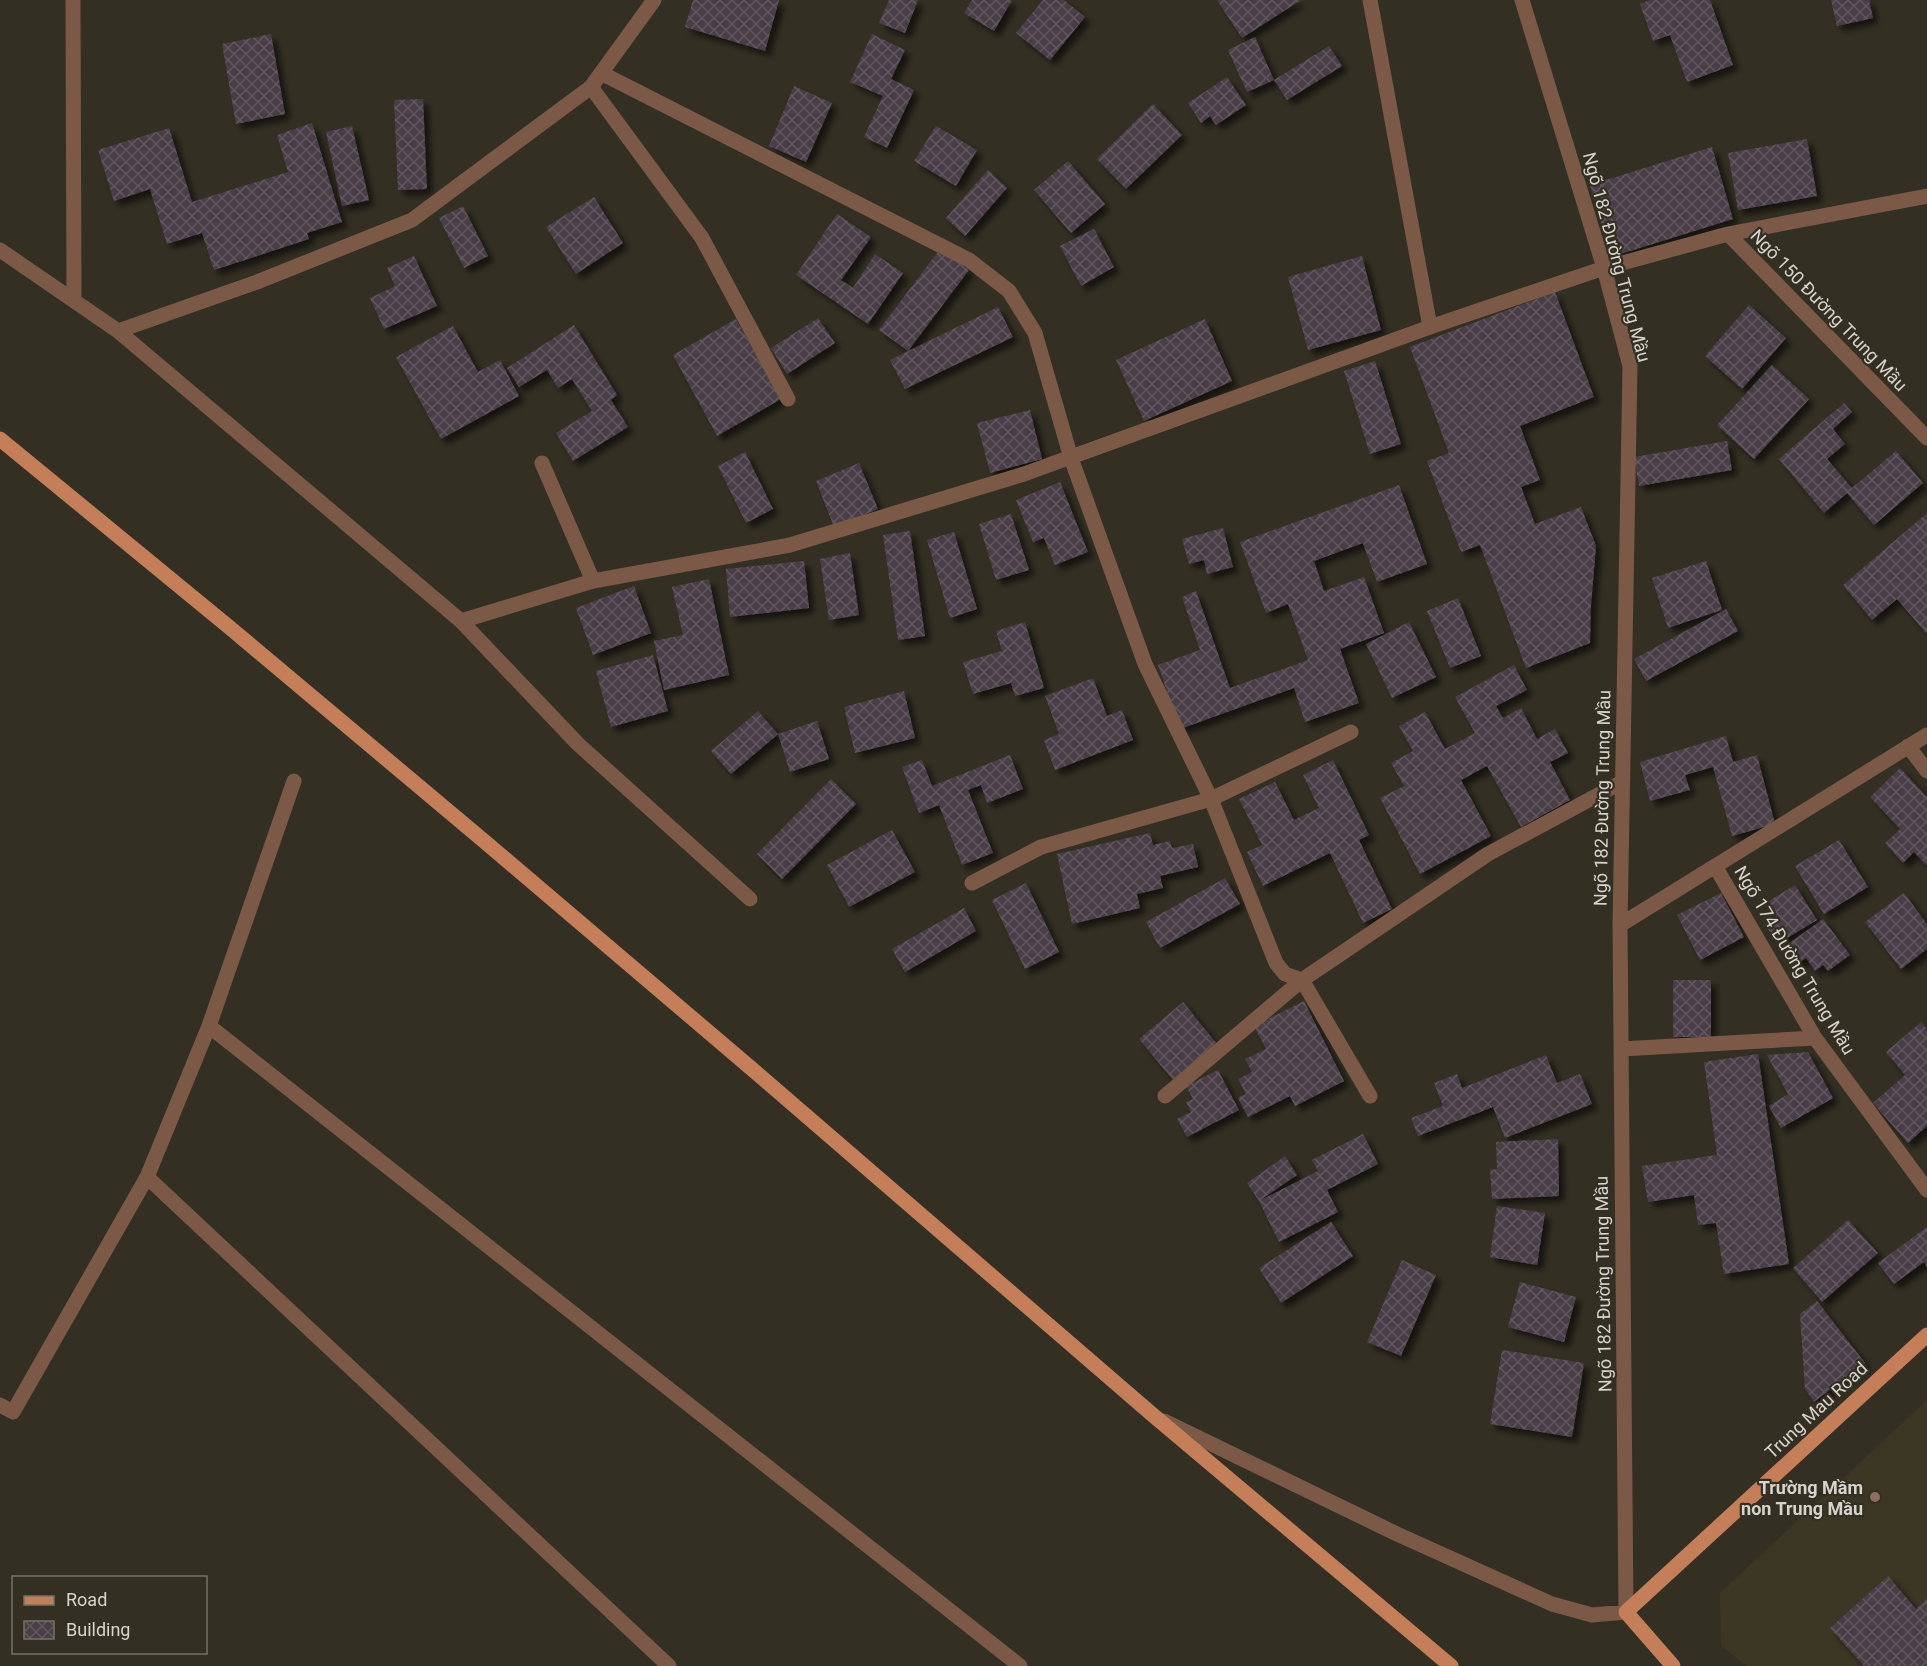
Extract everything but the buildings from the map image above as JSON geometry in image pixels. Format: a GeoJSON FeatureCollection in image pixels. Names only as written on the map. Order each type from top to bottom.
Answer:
{"type":"FeatureCollection","features":[{"type":"Feature","properties":{"kind":"main road"},"geometry":{"type":"LineString","coordinates":[[0,439],[484,841],[1154,1416],[1451,1666]]}},
{"type":"Feature","properties":{"kind":"main road","name":"Trung Mau Road"},"geometry":{"type":"LineString","coordinates":[[1626,1612],[1927,1335]]}},
{"type":"Feature","properties":{"kind":"main road"},"geometry":{"type":"LineString","coordinates":[[1626,1612],[1673,1666]]}},
{"type":"Feature","properties":{"kind":"street"},"geometry":{"type":"LineString","coordinates":[[74,0],[74,300]]}},
{"type":"Feature","properties":{"kind":"street"},"geometry":{"type":"LineString","coordinates":[[118,331],[258,282],[412,220],[591,87],[654,0]]}},
{"type":"Feature","properties":{"kind":"street"},"geometry":{"type":"LineString","coordinates":[[1370,0],[1430,327]]}},
{"type":"Feature","properties":{"kind":"street","name":"Ngõ 182 Đường Trung Mầu"},"geometry":{"type":"LineString","coordinates":[[1522,0],[1604,267],[1630,366],[1620,925],[1626,1612]]}},
{"type":"Feature","properties":{"kind":"street"},"geometry":{"type":"LineString","coordinates":[[601,73],[969,260],[1009,291],[1035,333],[1071,458],[1145,664],[1211,799],[1276,963],[1285,974],[1302,980],[1370,1096]]}},
{"type":"Feature","properties":{"kind":"street"},"geometry":{"type":"LineString","coordinates":[[591,87],[702,238],[788,399]]}},
{"type":"Feature","properties":{"kind":"street"},"geometry":{"type":"LineString","coordinates":[[461,621],[593,581],[790,545],[1071,458],[1430,327],[1604,267],[1728,234],[1927,196]]}},
{"type":"Feature","properties":{"kind":"street","name":"Ngõ 150 Đường Trung Mầu"},"geometry":{"type":"LineString","coordinates":[[1728,234],[1927,438]]}},
{"type":"Feature","properties":{"kind":"street"},"geometry":{"type":"LineString","coordinates":[[0,250],[118,331],[461,621],[578,744],[750,899]]}},
{"type":"Feature","properties":{"kind":"street"},"geometry":{"type":"LineString","coordinates":[[542,463],[593,581]]}},
{"type":"Feature","properties":{"kind":"street"},"geometry":{"type":"LineString","coordinates":[[972,883],[1041,847],[1211,799],[1351,732]]}},
{"type":"Feature","properties":{"kind":"street"},"geometry":{"type":"LineString","coordinates":[[1620,925],[1927,735]]}},
{"type":"Feature","properties":{"kind":"street"},"geometry":{"type":"LineString","coordinates":[[1908,746],[1927,771]]}},
{"type":"Feature","properties":{"kind":"street"},"geometry":{"type":"LineString","coordinates":[[0,1405],[13,1412],[147,1177],[209,1026],[294,781]]}},
{"type":"Feature","properties":{"kind":"street"},"geometry":{"type":"LineString","coordinates":[[1165,1096],[1302,980],[1488,854],[1622,782]]}},
{"type":"Feature","properties":{"kind":"street","name":"Ngõ 174 Đường Trung Mầu"},"geometry":{"type":"LineString","coordinates":[[1715,866],[1815,1038],[1927,1190]]}},
{"type":"Feature","properties":{"kind":"street"},"geometry":{"type":"LineString","coordinates":[[209,1026],[1020,1666]]}},
{"type":"Feature","properties":{"kind":"street"},"geometry":{"type":"LineString","coordinates":[[1621,1049],[1815,1038]]}},
{"type":"Feature","properties":{"kind":"street"},"geometry":{"type":"LineString","coordinates":[[147,1177],[669,1666]]}},
{"type":"Feature","properties":{"kind":"street"},"geometry":{"type":"LineString","coordinates":[[1154,1416],[1397,1534],[1552,1604],[1592,1615],[1626,1612]]}},
{"type":"Feature","properties":{"kind":"shaded area","name":"Trường Mầm non Trung Mầu"},"geometry":{"type":"Polygon","coordinates":[[[1927,1400],[1927,1666],[1747,1666],[1721,1646],[1720,1593],[1927,1400]]]}},
{"type":"Feature","properties":{"kind":"place","name":"Trường Mầm non Trung Mầu"},"geometry":{"type":"Point","coordinates":[1875,1497]}}]}
